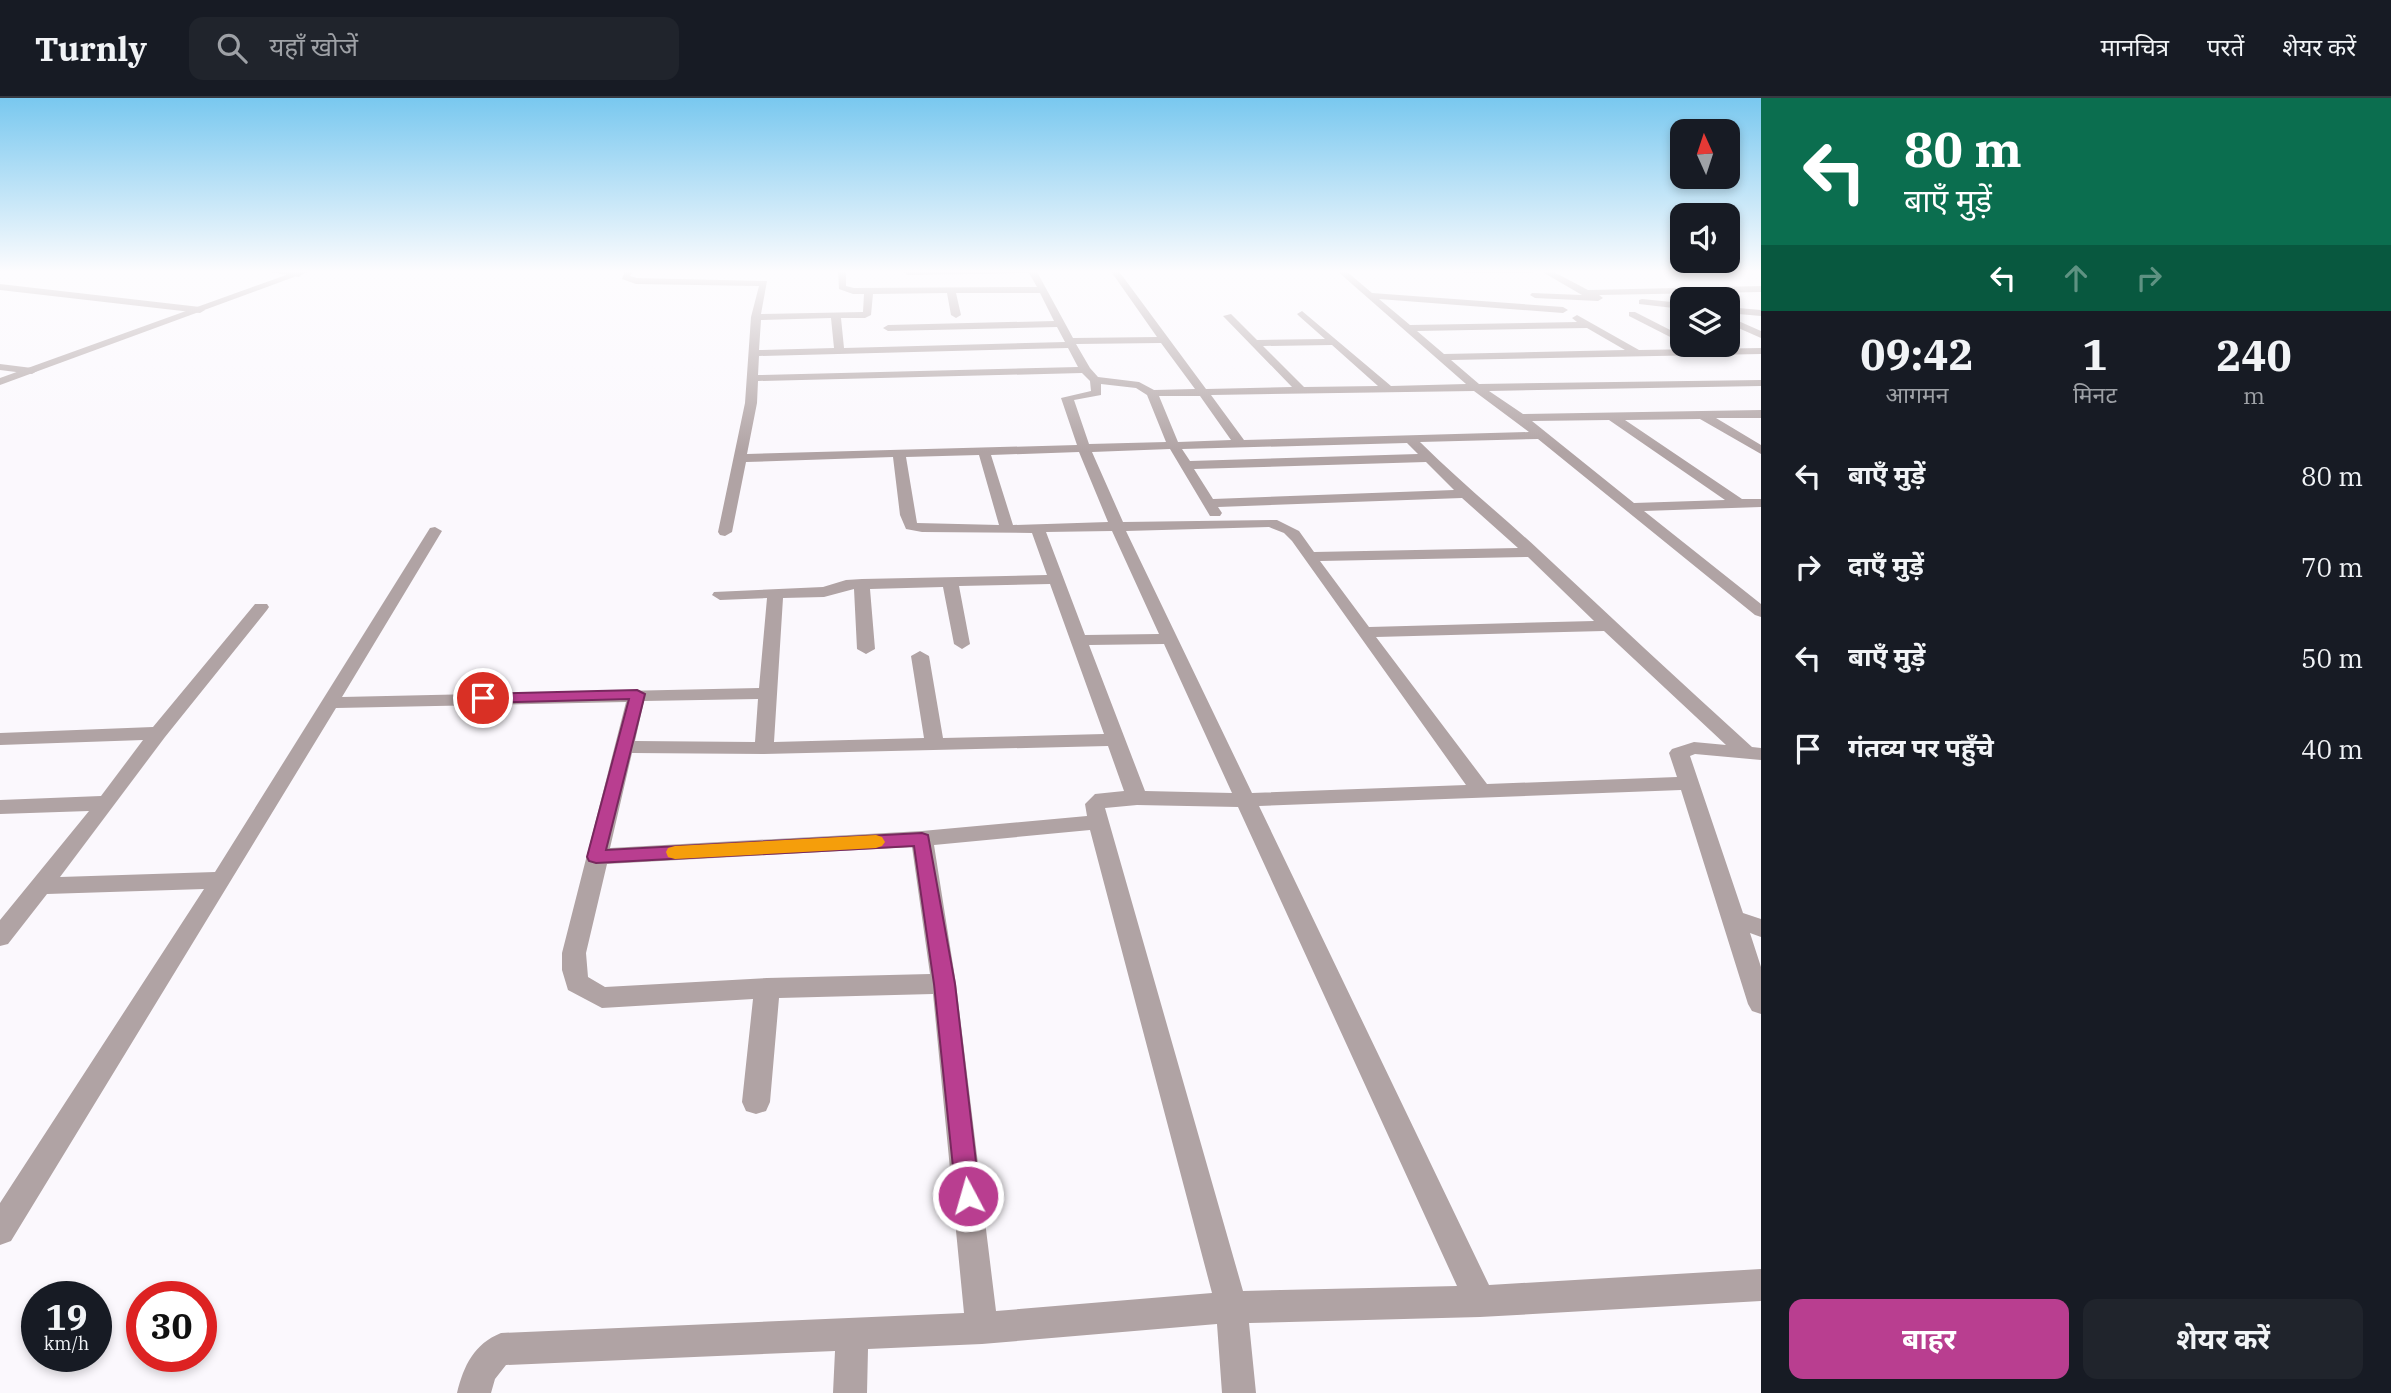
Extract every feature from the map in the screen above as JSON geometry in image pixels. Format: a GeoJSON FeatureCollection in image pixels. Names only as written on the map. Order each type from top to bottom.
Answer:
{"type":"FeatureCollection","features":[{"type":"Feature","properties":{"kind":"street"},"geometry":{"type":"LineString","coordinates":[[0,382],[144,330]]}},
{"type":"Feature","properties":{"kind":"street"},"geometry":{"type":"LineString","coordinates":[[725,532],[751,403],[755,330]]}},
{"type":"Feature","properties":{"kind":"street"},"geometry":{"type":"LineString","coordinates":[[837,330],[839,350]]}},
{"type":"Feature","properties":{"kind":"street"},"geometry":{"type":"LineString","coordinates":[[1065,330],[1085,370],[1094,380],[1097,393],[1067,398],[1084,448],[1118,528],[1480,1301]]}},
{"type":"Feature","properties":{"kind":"street"},"geometry":{"type":"LineString","coordinates":[[1155,330],[1241,444]]}},
{"type":"Feature","properties":{"kind":"street"},"geometry":{"type":"LineString","coordinates":[[1242,330],[1302,391]]}},
{"type":"Feature","properties":{"kind":"street"},"geometry":{"type":"LineString","coordinates":[[1321,330],[1388,389]]}},
{"type":"Feature","properties":{"kind":"street"},"geometry":{"type":"LineString","coordinates":[[1409,330],[1477,388],[1520,418],[1761,612]]}},
{"type":"Feature","properties":{"kind":"street"},"geometry":{"type":"LineString","coordinates":[[1597,330],[1639,355]]}},
{"type":"Feature","properties":{"kind":"street"},"geometry":{"type":"LineString","coordinates":[[753,353],[1162,341]]}},
{"type":"Feature","properties":{"kind":"street"},"geometry":{"type":"LineString","coordinates":[[1255,343],[1334,342]]}},
{"type":"Feature","properties":{"kind":"street"},"geometry":{"type":"LineString","coordinates":[[1740,352],[1761,351]]}},
{"type":"Feature","properties":{"kind":"street"},"geometry":{"type":"LineString","coordinates":[[1440,357],[1670,354]]}},
{"type":"Feature","properties":{"kind":"street"},"geometry":{"type":"LineString","coordinates":[[1716,357],[1761,382]]}},
{"type":"Feature","properties":{"kind":"street"},"geometry":{"type":"LineString","coordinates":[[0,367],[32,371]]}},
{"type":"Feature","properties":{"kind":"street"},"geometry":{"type":"LineString","coordinates":[[752,378],[1085,370]]}},
{"type":"Feature","properties":{"kind":"street"},"geometry":{"type":"LineString","coordinates":[[1094,380],[1139,385],[1152,393],[1761,382]]}},
{"type":"Feature","properties":{"kind":"street"},"geometry":{"type":"LineString","coordinates":[[1152,393],[1184,465],[1223,526]]}},
{"type":"Feature","properties":{"kind":"street"},"geometry":{"type":"LineString","coordinates":[[1520,418],[1761,414]]}},
{"type":"Feature","properties":{"kind":"street"},"geometry":{"type":"LineString","coordinates":[[1701,415],[1761,450]]}},
{"type":"Feature","properties":{"kind":"street"},"geometry":{"type":"LineString","coordinates":[[1611,416],[1740,504]]}},
{"type":"Feature","properties":{"kind":"street"},"geometry":{"type":"LineString","coordinates":[[740,458],[1541,435]]}},
{"type":"Feature","properties":{"kind":"street"},"geometry":{"type":"LineString","coordinates":[[1410,439],[1465,494],[1532,552],[1608,626],[1754,753]]}},
{"type":"Feature","properties":{"kind":"street"},"geometry":{"type":"LineString","coordinates":[[984,451],[1007,529]]}},
{"type":"Feature","properties":{"kind":"street"},"geometry":{"type":"LineString","coordinates":[[899,454],[907,515],[911,526],[1007,529],[1269,523],[1287,527],[1295,533],[1482,792]]}},
{"type":"Feature","properties":{"kind":"street"},"geometry":{"type":"LineString","coordinates":[[1184,465],[1430,458]]}},
{"type":"Feature","properties":{"kind":"street"},"geometry":{"type":"LineString","coordinates":[[1210,503],[1465,494]]}},
{"type":"Feature","properties":{"kind":"street"},"geometry":{"type":"LineString","coordinates":[[1629,507],[1761,503]]}},
{"type":"Feature","properties":{"kind":"street"},"geometry":{"type":"LineString","coordinates":[[1037,528],[1137,798]]}},
{"type":"Feature","properties":{"kind":"street"},"geometry":{"type":"LineString","coordinates":[[0,1230],[221,880],[435,530]]}},
{"type":"Feature","properties":{"kind":"street"},"geometry":{"type":"LineString","coordinates":[[1310,557],[1532,552]]}},
{"type":"Feature","properties":{"kind":"street"},"geometry":{"type":"LineString","coordinates":[[720,595],[824,593],[837,586],[862,584],[1054,579]]}},
{"type":"Feature","properties":{"kind":"street"},"geometry":{"type":"LineString","coordinates":[[950,581],[962,643]]}},
{"type":"Feature","properties":{"kind":"street"},"geometry":{"type":"LineString","coordinates":[[862,584],[866,649]]}},
{"type":"Feature","properties":{"kind":"street"},"geometry":{"type":"LineString","coordinates":[[764,748],[775,596]]}},
{"type":"Feature","properties":{"kind":"street"},"geometry":{"type":"LineString","coordinates":[[0,937],[38,886],[107,803],[158,733],[261,607]]}},
{"type":"Feature","properties":{"kind":"street"},"geometry":{"type":"LineString","coordinates":[[1365,632],[1608,626]]}},
{"type":"Feature","properties":{"kind":"street"},"geometry":{"type":"LineString","coordinates":[[1079,640],[1171,639]]}},
{"type":"Feature","properties":{"kind":"street"},"geometry":{"type":"LineString","coordinates":[[920,656],[935,744]]}},
{"type":"Feature","properties":{"kind":"street"},"geometry":{"type":"LineString","coordinates":[[329,703],[766,693]]}},
{"type":"Feature","properties":{"kind":"street"},"geometry":{"type":"LineString","coordinates":[[637,694],[574,953],[577,983],[602,998],[767,988],[944,984]]}},
{"type":"Feature","properties":{"kind":"street"},"geometry":{"type":"LineString","coordinates":[[0,739],[158,733]]}},
{"type":"Feature","properties":{"kind":"street"},"geometry":{"type":"LineString","coordinates":[[624,747],[764,748],[1117,740]]}},
{"type":"Feature","properties":{"kind":"street"},"geometry":{"type":"LineString","coordinates":[[1754,753],[1707,749],[1679,754],[1691,783],[1761,1004]]}},
{"type":"Feature","properties":{"kind":"street"},"geometry":{"type":"LineString","coordinates":[[1239,1393],[1233,1307],[1095,804],[1098,801],[1137,798],[1245,800],[1691,783]]}},
{"type":"Feature","properties":{"kind":"street"},"geometry":{"type":"LineString","coordinates":[[0,807],[107,803]]}},
{"type":"Feature","properties":{"kind":"street"},"geometry":{"type":"LineString","coordinates":[[596,857],[922,839],[1098,822]]}},
{"type":"Feature","properties":{"kind":"street"},"geometry":{"type":"LineString","coordinates":[[922,839],[944,984],[982,1328]]}},
{"type":"Feature","properties":{"kind":"street"},"geometry":{"type":"LineString","coordinates":[[38,886],[221,880]]}},
{"type":"Feature","properties":{"kind":"street"},"geometry":{"type":"LineString","coordinates":[[1734,919],[1761,928]]}},
{"type":"Feature","properties":{"kind":"street"},"geometry":{"type":"LineString","coordinates":[[756,1102],[767,988]]}},
{"type":"Feature","properties":{"kind":"street"},"geometry":{"type":"LineString","coordinates":[[474,1393],[478,1377],[488,1360],[501,1349],[852,1336],[1233,1307],[1480,1301],[1761,1286]]}},
{"type":"Feature","properties":{"kind":"street"},"geometry":{"type":"LineString","coordinates":[[850,1393],[852,1336]]}},
{"type":"Feature","properties":{"kind":"slow traffic"},"geometry":{"type":"LineString","coordinates":[[675,852],[876,842]]}},
{"type":"Feature","properties":{"kind":"route"},"geometry":{"type":"LineString","coordinates":[[483,698],[637,694],[596,857],[922,839],[944,984],[968,1196]]}}]}
